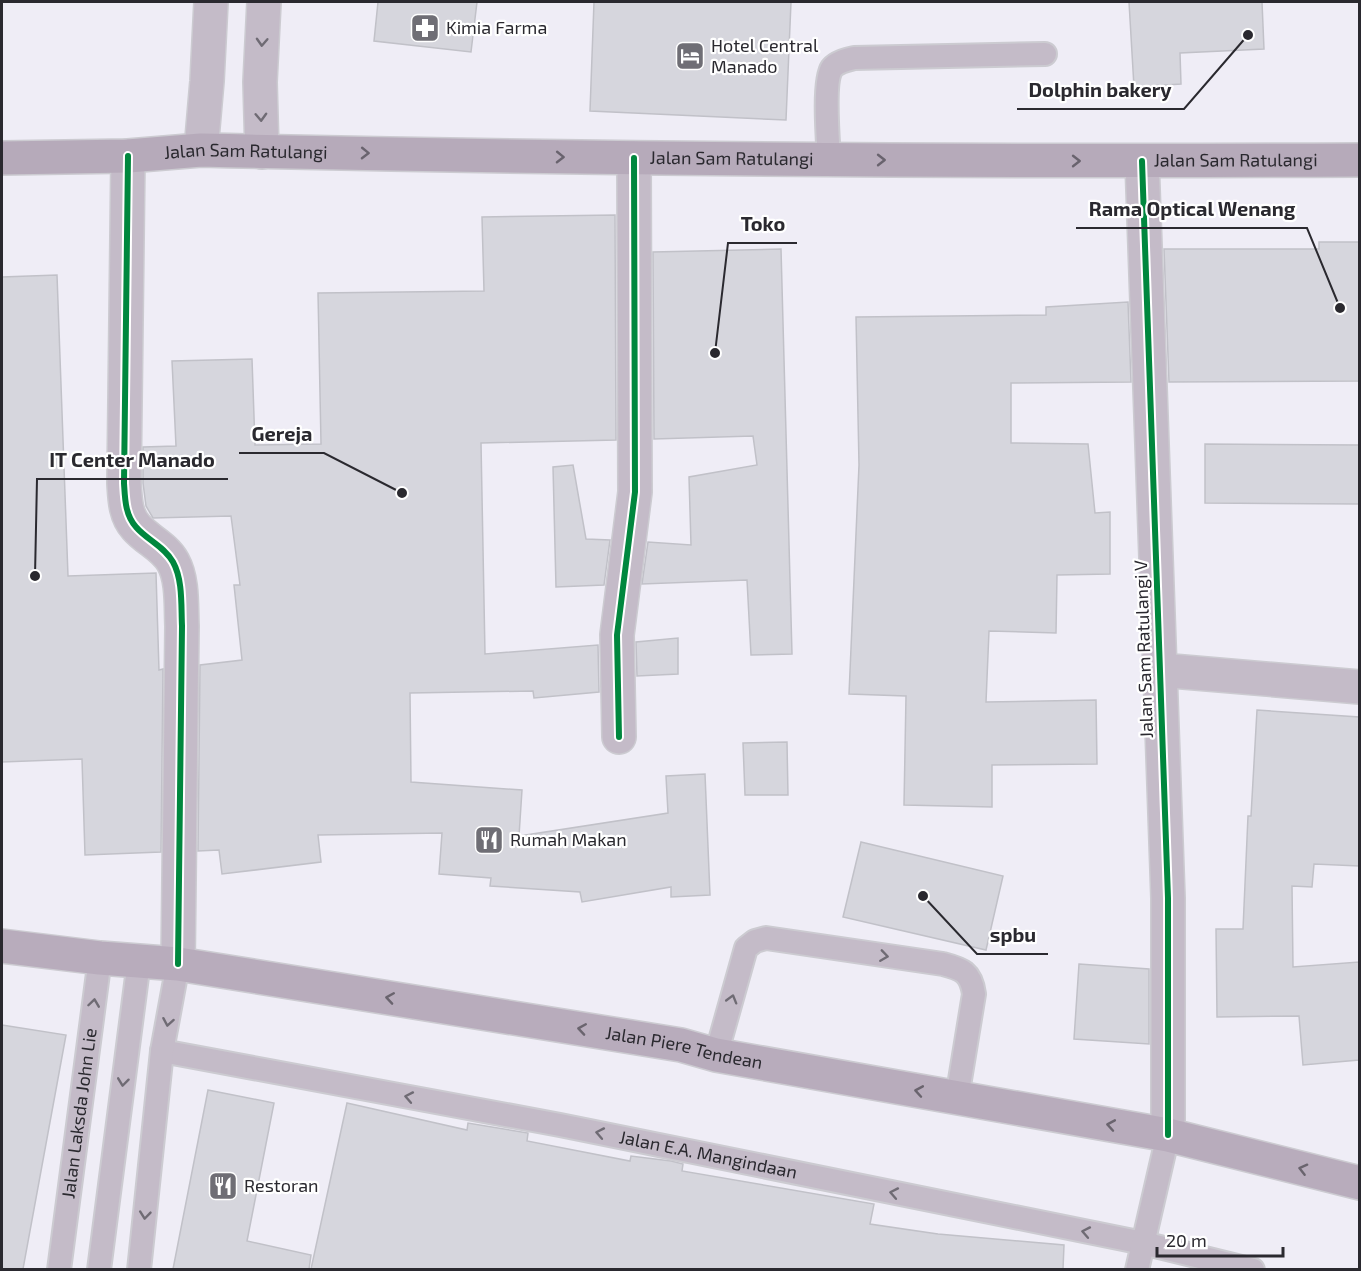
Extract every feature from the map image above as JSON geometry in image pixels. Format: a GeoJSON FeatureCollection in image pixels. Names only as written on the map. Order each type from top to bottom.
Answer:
{"type":"FeatureCollection","features":[{"type":"Feature","properties":{"kind":"highway","name":"Jalan Piere Tendean"},"geometry":{"type":"LineString","coordinates":[[2,946],[100,958],[178,964],[681,1045],[716,1055],[1168,1135],[1359,1183]]}},
{"type":"Feature","properties":{"kind":"main road","name":"Jalan Sam Ratulangi"},"geometry":{"type":"LineString","coordinates":[[2,158],[128,156],[201,150],[829,160],[1359,160]]}},
{"type":"Feature","properties":{"kind":"main road"},"geometry":{"type":"LineString","coordinates":[[2,181],[38,180],[69,157]]}},
{"type":"Feature","properties":{"kind":"street"},"geometry":{"type":"LineString","coordinates":[[201,150],[211,2]]}},
{"type":"Feature","properties":{"kind":"street"},"geometry":{"type":"LineString","coordinates":[[262,152],[260,82],[264,2]]}},
{"type":"Feature","properties":{"kind":"street"},"geometry":{"type":"LineString","coordinates":[[207,81],[260,82]]}},
{"type":"Feature","properties":{"kind":"street"},"geometry":{"type":"LineString","coordinates":[[128,156],[124,483],[126,506],[136,528],[161,548],[172,561],[177,571],[182,616],[178,964]]}},
{"type":"Feature","properties":{"kind":"street"},"geometry":{"type":"LineString","coordinates":[[619,737],[617,635],[635,492],[634,158]]}},
{"type":"Feature","properties":{"kind":"street","name":"Jalan Sam Ratulangi V"},"geometry":{"type":"LineString","coordinates":[[1142,161],[1168,898],[1168,1135]]}},
{"type":"Feature","properties":{"kind":"street"},"geometry":{"type":"LineString","coordinates":[[1160,670],[1359,687]]}},
{"type":"Feature","properties":{"kind":"lane"},"geometry":{"type":"LineString","coordinates":[[829,160],[827,95],[831,70],[839,63],[854,58],[1045,54]]}},
{"type":"Feature","properties":{"kind":"lane"},"geometry":{"type":"LineString","coordinates":[[716,1055],[746,948],[755,941],[766,938],[943,964],[962,969],[972,982],[974,993],[957,1098]]}},
{"type":"Feature","properties":{"kind":"lane","name":"Jalan Laksda John Lie"},"geometry":{"type":"LineString","coordinates":[[59,1269],[100,958]]}},
{"type":"Feature","properties":{"kind":"lane","name":"Jalan Laksda John Lie"},"geometry":{"type":"LineString","coordinates":[[99,1269],[139,961]]}},
{"type":"Feature","properties":{"kind":"lane"},"geometry":{"type":"LineString","coordinates":[[139,1269],[162,1051],[178,964]]}},
{"type":"Feature","properties":{"kind":"lane","name":"Jalan E.A. Mangindaan"},"geometry":{"type":"LineString","coordinates":[[162,1051],[560,1125],[1143,1244],[1253,1269]]}},
{"type":"Feature","properties":{"kind":"lane"},"geometry":{"type":"LineString","coordinates":[[1137,1269],[1168,1135]]}},
{"type":"Feature","properties":{"kind":"building","name":"Kimia Farma"},"geometry":{"type":"Polygon","coordinates":[[[378,2],[477,2],[471,52],[374,41],[378,2]]]}},
{"type":"Feature","properties":{"kind":"building","name":"Hotel Central Manado"},"geometry":{"type":"Polygon","coordinates":[[[594,2],[791,2],[786,120],[590,111],[594,2]]]}},
{"type":"Feature","properties":{"kind":"building"},"geometry":{"type":"Polygon","coordinates":[[[1129,2],[1262,2],[1264,49],[1180,53],[1181,84],[1134,87],[1129,2]]]}},
{"type":"Feature","properties":{"kind":"building"},"geometry":{"type":"Polygon","coordinates":[[[615,215],[616,440],[481,443],[485,654],[598,645],[599,692],[534,698],[533,691],[410,693],[411,782],[522,790],[519,836],[668,813],[666,776],[705,774],[710,895],[671,897],[671,887],[582,902],[580,892],[490,886],[491,878],[439,874],[442,833],[318,835],[321,862],[222,874],[219,850],[198,851],[200,665],[242,660],[234,585],[240,585],[231,516],[153,518],[146,506],[143,483],[143,447],[176,446],[172,361],[252,359],[255,445],[321,444],[318,293],[484,291],[482,217],[615,215]]]}},
{"type":"Feature","properties":{"kind":"building"},"geometry":{"type":"Polygon","coordinates":[[[1319,242],[1359,242],[1359,381],[1169,382],[1164,249],[1319,249],[1319,242]]]}},
{"type":"Feature","properties":{"kind":"building"},"geometry":{"type":"Polygon","coordinates":[[[781,249],[792,654],[751,655],[747,580],[642,584],[648,542],[691,545],[689,477],[757,465],[753,436],[654,439],[653,252],[781,249]]]}},
{"type":"Feature","properties":{"kind":"building"},"geometry":{"type":"Polygon","coordinates":[[[57,275],[68,576],[156,573],[159,670],[163,669],[161,852],[85,855],[82,759],[2,762],[2,277],[57,275]]]}},
{"type":"Feature","properties":{"kind":"building"},"geometry":{"type":"Polygon","coordinates":[[[1128,302],[1131,382],[1011,383],[1011,443],[1088,444],[1095,513],[1110,512],[1110,574],[1057,575],[1056,633],[989,631],[986,702],[1096,700],[1097,764],[992,765],[992,807],[904,805],[906,696],[849,694],[859,465],[856,317],[1046,315],[1046,307],[1128,302]]]}},
{"type":"Feature","properties":{"kind":"building"},"geometry":{"type":"Polygon","coordinates":[[[1205,444],[1359,445],[1359,504],[1205,503],[1205,444]]]}},
{"type":"Feature","properties":{"kind":"building"},"geometry":{"type":"Polygon","coordinates":[[[573,465],[586,539],[610,540],[604,585],[556,587],[553,467],[573,465]]]}},
{"type":"Feature","properties":{"kind":"building"},"geometry":{"type":"Polygon","coordinates":[[[678,638],[678,674],[637,676],[636,642],[678,638]]]}},
{"type":"Feature","properties":{"kind":"building"},"geometry":{"type":"Polygon","coordinates":[[[1257,710],[1359,717],[1359,866],[1314,864],[1312,887],[1292,886],[1293,967],[1359,962],[1359,1060],[1303,1065],[1299,1016],[1217,1017],[1216,929],[1243,929],[1248,816],[1251,816],[1257,710]]]}},
{"type":"Feature","properties":{"kind":"building"},"geometry":{"type":"Polygon","coordinates":[[[787,742],[788,795],[745,795],[743,743],[787,742]]]}},
{"type":"Feature","properties":{"kind":"building"},"geometry":{"type":"Polygon","coordinates":[[[861,842],[1003,876],[986,950],[843,917],[861,842]]]}},
{"type":"Feature","properties":{"kind":"building"},"geometry":{"type":"Polygon","coordinates":[[[1079,964],[1149,969],[1149,1044],[1074,1039],[1079,964]]]}},
{"type":"Feature","properties":{"kind":"building"},"geometry":{"type":"Polygon","coordinates":[[[2,1025],[66,1035],[23,1269],[2,1269],[2,1025]]]}},
{"type":"Feature","properties":{"kind":"building","name":"Restoran"},"geometry":{"type":"Polygon","coordinates":[[[208,1090],[274,1103],[247,1241],[311,1255],[309,1269],[173,1269],[208,1090]]]}},
{"type":"Feature","properties":{"kind":"building"},"geometry":{"type":"Polygon","coordinates":[[[347,1103],[467,1130],[468,1123],[528,1133],[527,1141],[630,1161],[631,1156],[671,1161],[683,1164],[682,1171],[874,1204],[870,1224],[938,1234],[1064,1245],[1063,1269],[311,1269],[347,1103]]]}},
{"type":"Feature","properties":{"kind":"cycle path"},"geometry":{"type":"LineString","coordinates":[[128,156],[125,500],[132,522],[173,562],[181,593],[178,964]]}},
{"type":"Feature","properties":{"kind":"cycle path"},"geometry":{"type":"LineString","coordinates":[[619,737],[617,635],[635,492],[634,158]]}},
{"type":"Feature","properties":{"kind":"cycle path"},"geometry":{"type":"LineString","coordinates":[[1142,161],[1168,898],[1168,1135]]}},
{"type":"Feature","properties":{"kind":"place","name":"Kimia Farma"},"geometry":{"type":"Point","coordinates":[425,28]}},
{"type":"Feature","properties":{"kind":"place","name":"Dolphin bakery"},"geometry":{"type":"Point","coordinates":[1248,35]}},
{"type":"Feature","properties":{"kind":"place","name":"Hotel Central Manado"},"geometry":{"type":"Point","coordinates":[690,56]}},
{"type":"Feature","properties":{"kind":"place","name":"Rama Optical Wenang"},"geometry":{"type":"Point","coordinates":[1340,308]}},
{"type":"Feature","properties":{"kind":"place","name":"Toko"},"geometry":{"type":"Point","coordinates":[715,353]}},
{"type":"Feature","properties":{"kind":"place","name":"Gereja"},"geometry":{"type":"Point","coordinates":[402,493]}},
{"type":"Feature","properties":{"kind":"place","name":"IT Center Manado"},"geometry":{"type":"Point","coordinates":[35,576]}},
{"type":"Feature","properties":{"kind":"place","name":"Rumah Makan"},"geometry":{"type":"Point","coordinates":[489,840]}},
{"type":"Feature","properties":{"kind":"place","name":"spbu"},"geometry":{"type":"Point","coordinates":[923,896]}},
{"type":"Feature","properties":{"kind":"place","name":"Restoran"},"geometry":{"type":"Point","coordinates":[223,1186]}}]}
